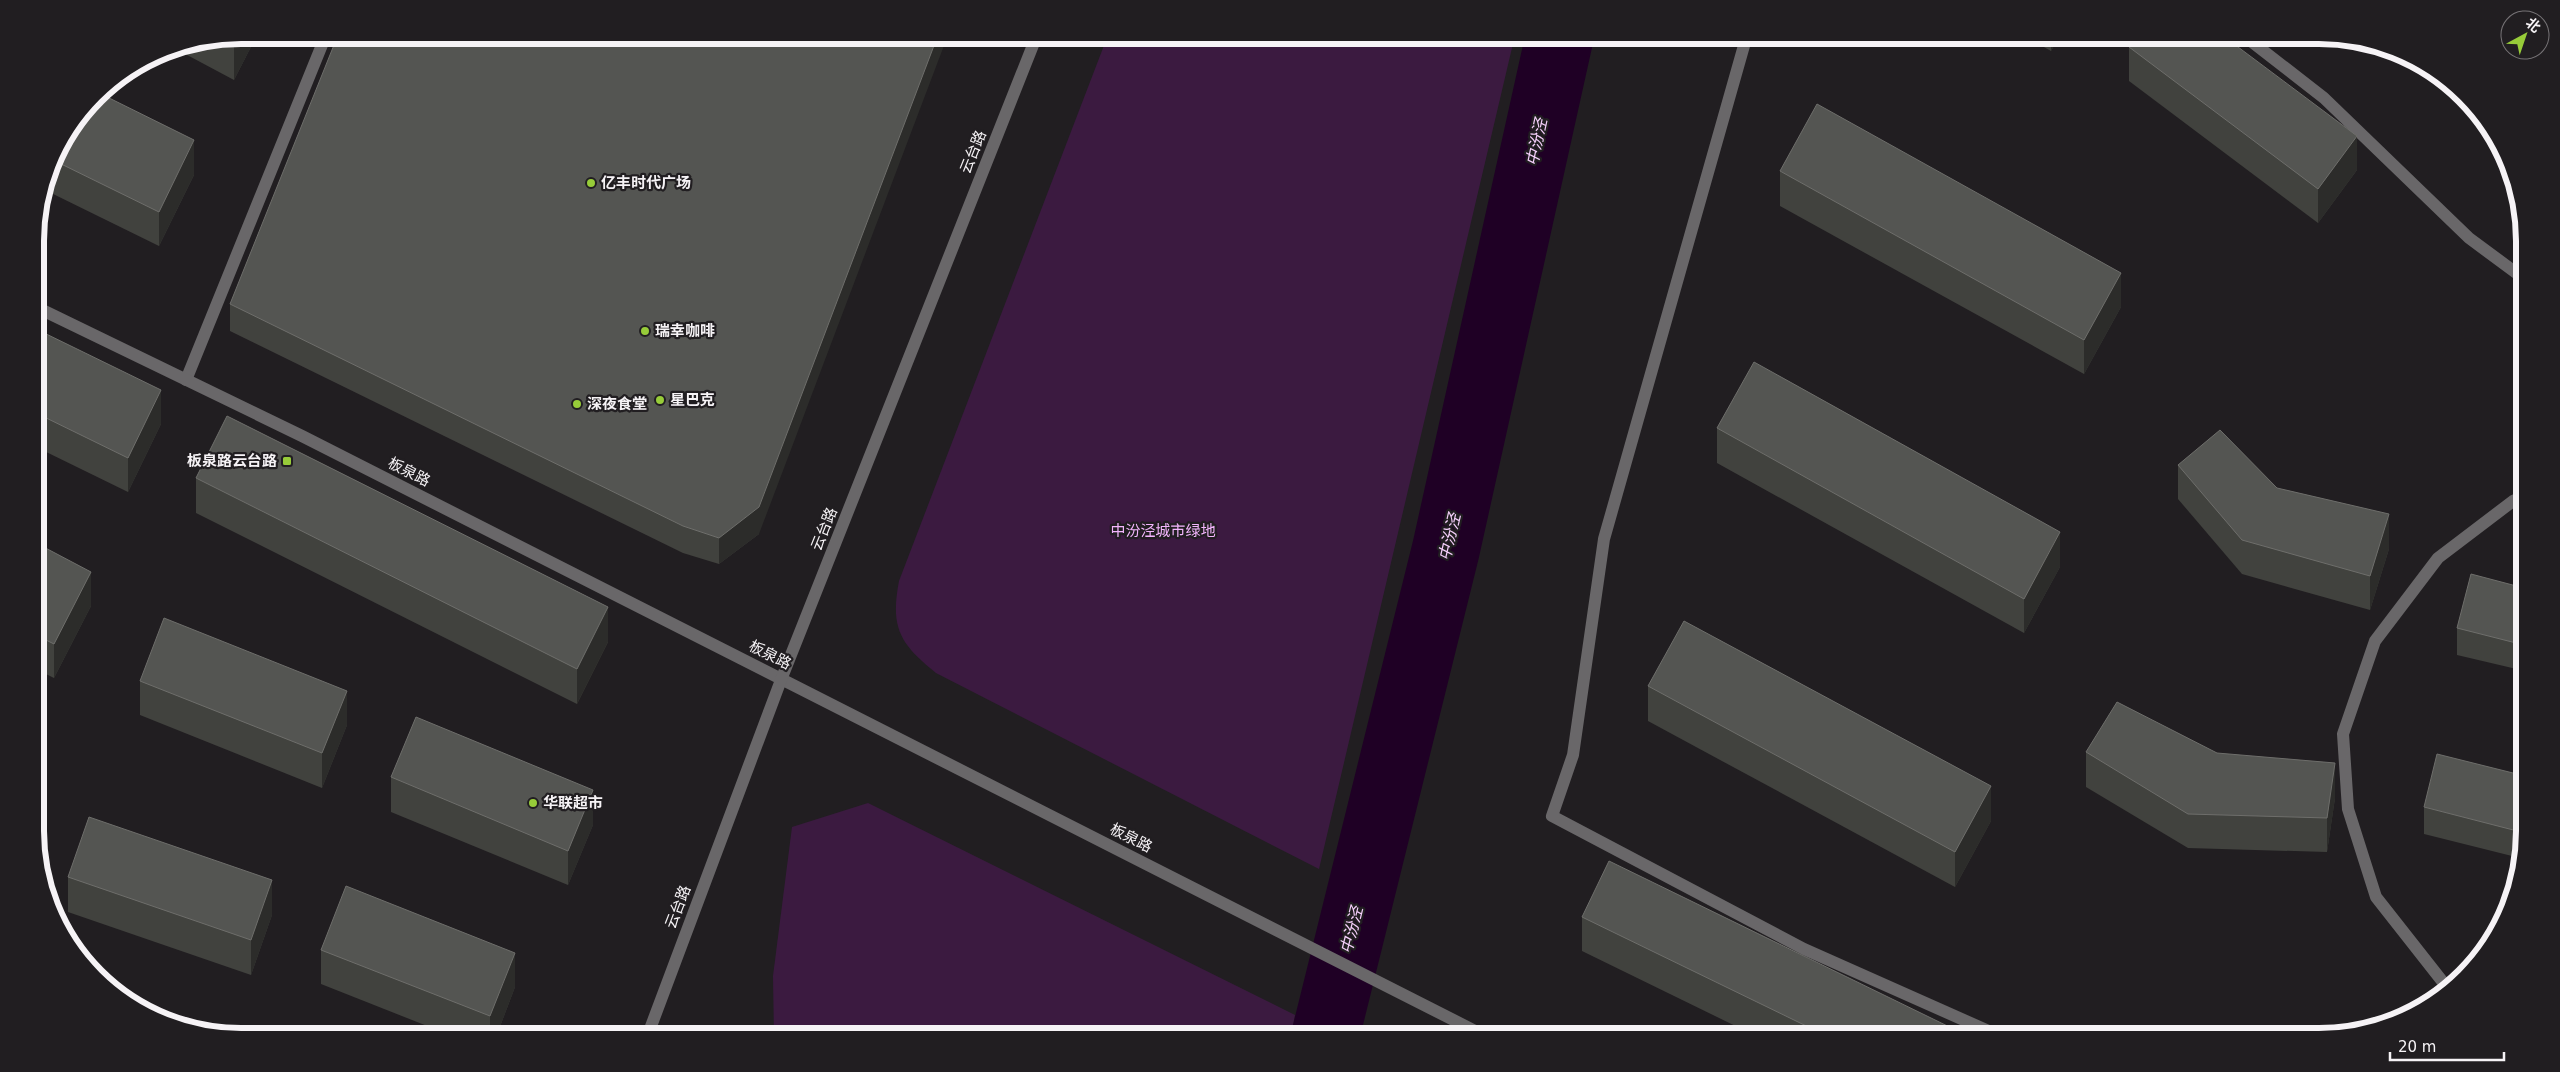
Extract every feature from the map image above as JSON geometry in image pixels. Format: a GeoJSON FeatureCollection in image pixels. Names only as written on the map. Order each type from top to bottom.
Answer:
{"type":"FeatureCollection","features":[{"type":"Feature","properties":{"kind":"street"},"geometry":{"type":"LineString","coordinates":[[186,380],[322,44]]}},
{"type":"Feature","properties":{"kind":"street","name":"云台路"},"geometry":{"type":"LineString","coordinates":[[650,1028],[781,680],[1033,44]]}},
{"type":"Feature","properties":{"kind":"street"},"geometry":{"type":"LineString","coordinates":[[1744,44],[1604,539],[1573,755],[1552,816],[1804,949],[1982,1028]]}},
{"type":"Feature","properties":{"kind":"street"},"geometry":{"type":"LineString","coordinates":[[2255,44],[2324,98],[2469,238],[2516,272]]}},
{"type":"Feature","properties":{"kind":"street","name":"板泉路"},"geometry":{"type":"LineString","coordinates":[[44,311],[302,436],[1469,1028]]}},
{"type":"Feature","properties":{"kind":"street"},"geometry":{"type":"LineString","coordinates":[[2444,983],[2376,897],[2348,810],[2343,734],[2375,642],[2438,558],[2516,499]]}},
{"type":"Feature","properties":{"kind":"green space","name":"中汾泾城市绿地"},"geometry":{"type":"Polygon","coordinates":[[[1105,44],[1513,44],[1319,869],[936,673],[914,653],[906,644],[901,634],[897,623],[896,611],[899,581],[1105,44]]]}},
{"type":"Feature","properties":{"kind":"green space"},"geometry":{"type":"Polygon","coordinates":[[[868,803],[1295,1015],[1293,1028],[774,1028],[773,976],[792,827],[868,803]]]}},
{"type":"Feature","properties":{"kind":"building","name":"亿丰时代广场"},"geometry":{"type":"Polygon","coordinates":[[[334,44],[935,44],[759,507],[719,538],[683,526],[230,304],[334,44]]]}},
{"type":"Feature","properties":{"kind":"building"},"geometry":{"type":"Polygon","coordinates":[[[2131,44],[2234,44],[2357,136],[2318,189],[2129,47],[2131,44]]]}},
{"type":"Feature","properties":{"kind":"building"},"geometry":{"type":"Polygon","coordinates":[[[106,97],[194,140],[159,212],[60,163],[77,131],[106,97]]]}},
{"type":"Feature","properties":{"kind":"building"},"geometry":{"type":"Polygon","coordinates":[[[1817,104],[2121,273],[2084,340],[1780,171],[1817,104]]]}},
{"type":"Feature","properties":{"kind":"building"},"geometry":{"type":"Polygon","coordinates":[[[44,333],[161,390],[128,458],[44,417],[44,333]]]}},
{"type":"Feature","properties":{"kind":"building"},"geometry":{"type":"Polygon","coordinates":[[[1754,362],[2060,532],[2024,599],[1717,428],[1754,362]]]}},
{"type":"Feature","properties":{"kind":"building"},"geometry":{"type":"Polygon","coordinates":[[[227,416],[608,607],[577,669],[196,478],[227,416]]]}},
{"type":"Feature","properties":{"kind":"building"},"geometry":{"type":"Polygon","coordinates":[[[2220,430],[2277,488],[2389,514],[2370,576],[2242,540],[2178,465],[2220,430]]]}},
{"type":"Feature","properties":{"kind":"building"},"geometry":{"type":"Polygon","coordinates":[[[44,547],[91,572],[54,644],[44,639],[44,547]]]}},
{"type":"Feature","properties":{"kind":"building"},"geometry":{"type":"Polygon","coordinates":[[[2471,574],[2516,586],[2516,643],[2457,628],[2471,574]]]}},
{"type":"Feature","properties":{"kind":"building"},"geometry":{"type":"Polygon","coordinates":[[[164,618],[347,691],[322,753],[140,681],[164,618]]]}},
{"type":"Feature","properties":{"kind":"building"},"geometry":{"type":"Polygon","coordinates":[[[1684,621],[1991,786],[1955,852],[1648,686],[1684,621]]]}},
{"type":"Feature","properties":{"kind":"building"},"geometry":{"type":"Polygon","coordinates":[[[2117,702],[2217,753],[2335,763],[2327,818],[2188,814],[2086,752],[2117,702]]]}},
{"type":"Feature","properties":{"kind":"building"},"geometry":{"type":"Polygon","coordinates":[[[416,717],[593,790],[568,851],[391,777],[416,717]]]}},
{"type":"Feature","properties":{"kind":"building"},"geometry":{"type":"Polygon","coordinates":[[[2437,754],[2516,774],[2516,831],[2424,807],[2437,754]]]}},
{"type":"Feature","properties":{"kind":"building"},"geometry":{"type":"Polygon","coordinates":[[[89,817],[272,880],[251,940],[68,877],[89,817]]]}},
{"type":"Feature","properties":{"kind":"building"},"geometry":{"type":"Polygon","coordinates":[[[1609,861],[1952,1028],[1810,1028],[1582,917],[1609,861]]]}},
{"type":"Feature","properties":{"kind":"building"},"geometry":{"type":"Polygon","coordinates":[[[346,886],[515,953],[490,1016],[321,950],[346,886]]]}},
{"type":"Feature","properties":{"kind":"waterway","name":"中汾泾"},"geometry":{"type":"LineString","coordinates":[[1327,1028],[1446,549],[1558,44]]}},
{"type":"Feature","properties":{"kind":"place","name":"亿丰时代广场"},"geometry":{"type":"Point","coordinates":[591,183]}},
{"type":"Feature","properties":{"kind":"place","name":"瑞幸咖啡"},"geometry":{"type":"Point","coordinates":[645,331]}},
{"type":"Feature","properties":{"kind":"place","name":"星巴克"},"geometry":{"type":"Point","coordinates":[660,400]}},
{"type":"Feature","properties":{"kind":"place","name":"深夜食堂"},"geometry":{"type":"Point","coordinates":[577,404]}},
{"type":"Feature","properties":{"kind":"place","name":"板泉路云台路"},"geometry":{"type":"Point","coordinates":[287,461]}},
{"type":"Feature","properties":{"kind":"place","name":"华联超市"},"geometry":{"type":"Point","coordinates":[533,803]}}]}
